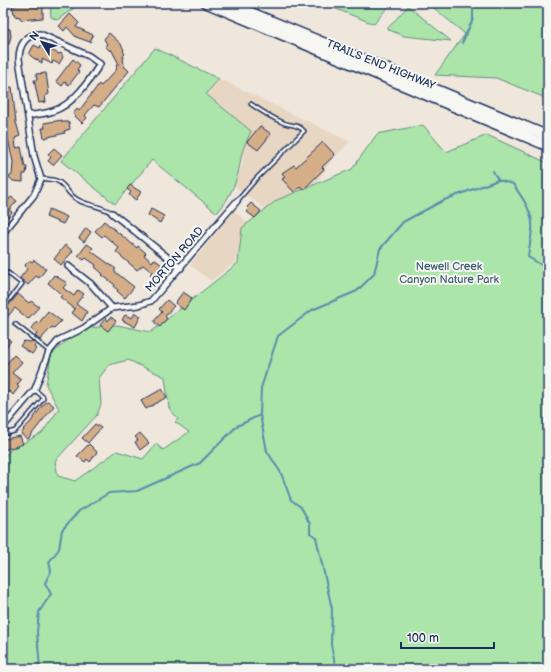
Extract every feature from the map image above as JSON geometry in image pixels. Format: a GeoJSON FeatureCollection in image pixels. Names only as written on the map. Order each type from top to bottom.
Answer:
{"type":"FeatureCollection","features":[{"type":"Feature","properties":{"kind":"highway","name":"TRAILS END HIGHWAY"},"geometry":{"type":"LineString","coordinates":[[206,3],[548,146]]}},
{"type":"Feature","properties":{"kind":"highway","name":"TRAILS END HIGHWAY"},"geometry":{"type":"LineString","coordinates":[[228,3],[548,136]]}},
{"type":"Feature","properties":{"kind":"street"},"geometry":{"type":"LineString","coordinates":[[3,233],[34,195],[42,179],[34,156],[28,116],[19,52],[23,41],[34,34],[47,36],[89,56],[100,64],[93,75],[66,105],[52,112],[28,116]]}},
{"type":"Feature","properties":{"kind":"street","name":"MORTON ROAD"},"geometry":{"type":"LineString","coordinates":[[3,426],[35,389],[49,352],[59,340],[84,328],[112,308],[148,303],[181,268],[237,201]]}},
{"type":"Feature","properties":{"kind":"street"},"geometry":{"type":"LineString","coordinates":[[112,213],[181,268]]}},
{"type":"Feature","properties":{"kind":"street"},"geometry":{"type":"LineString","coordinates":[[68,266],[91,284],[112,308]]}},
{"type":"Feature","properties":{"kind":"lane","name":"MORTON ROAD"},"geometry":{"type":"LineString","coordinates":[[237,201],[256,179],[304,131],[301,127],[286,124],[264,113],[251,104]]}},
{"type":"Feature","properties":{"kind":"lane"},"geometry":{"type":"LineString","coordinates":[[42,179],[58,180],[80,201],[102,207],[112,213]]}},
{"type":"Feature","properties":{"kind":"lane"},"geometry":{"type":"LineString","coordinates":[[3,307],[22,284],[8,273]]}},
{"type":"Feature","properties":{"kind":"lane"},"geometry":{"type":"LineString","coordinates":[[15,324],[49,352]]}},
{"type":"Feature","properties":{"kind":"lane"},"geometry":{"type":"LineString","coordinates":[[3,434],[15,431],[43,399],[43,397],[35,389]]}},
{"type":"Feature","properties":{"kind":"shaded area"},"geometry":{"type":"Polygon","coordinates":[[[220,79],[350,142],[330,161],[325,171],[283,222],[234,186],[243,164],[242,151],[249,129],[208,95],[220,79]]]}},
{"type":"Feature","properties":{"kind":"shaded area"},"geometry":{"type":"Polygon","coordinates":[[[234,211],[259,232],[235,262],[211,281],[190,265],[234,211]]]}},
{"type":"Feature","properties":{"kind":"green space"},"geometry":{"type":"Polygon","coordinates":[[[50,3],[65,3],[74,8],[57,20],[51,17],[50,3]]]}},
{"type":"Feature","properties":{"kind":"green space"},"geometry":{"type":"Polygon","coordinates":[[[321,3],[391,3],[374,24],[321,3]]]}},
{"type":"Feature","properties":{"kind":"green space"},"geometry":{"type":"Polygon","coordinates":[[[428,3],[548,3],[548,99],[496,78],[435,75],[465,34],[428,3]]]}},
{"type":"Feature","properties":{"kind":"green space"},"geometry":{"type":"Polygon","coordinates":[[[408,6],[451,41],[404,36],[387,29],[408,6]]]}},
{"type":"Feature","properties":{"kind":"green space"},"geometry":{"type":"Polygon","coordinates":[[[155,48],[219,79],[206,94],[251,131],[242,154],[234,186],[217,213],[152,160],[115,204],[61,161],[155,48]]]}},
{"type":"Feature","properties":{"kind":"green space","name":"Newell Creek Canyon Nature Park"},"geometry":{"type":"Polygon","coordinates":[[[423,125],[446,152],[487,135],[548,163],[548,669],[3,669],[3,459],[10,450],[42,433],[59,409],[46,385],[51,355],[80,329],[117,325],[151,332],[238,263],[242,228],[277,200],[352,169],[377,134],[423,125]],[[128,360],[109,365],[99,378],[101,404],[97,415],[55,461],[58,476],[75,481],[117,451],[143,459],[156,444],[163,450],[189,432],[175,422],[178,419],[169,408],[165,377],[128,360]]]}},
{"type":"Feature","properties":{"kind":"building"},"geometry":{"type":"Polygon","coordinates":[[[22,4],[43,4],[43,18],[21,20],[20,17],[15,16],[12,6],[22,4]]]}},
{"type":"Feature","properties":{"kind":"building"},"geometry":{"type":"Polygon","coordinates":[[[70,14],[79,23],[76,27],[93,35],[90,42],[76,37],[67,27],[64,31],[59,26],[70,14]]]}},
{"type":"Feature","properties":{"kind":"building"},"geometry":{"type":"Polygon","coordinates":[[[3,28],[10,29],[11,36],[9,44],[6,44],[9,74],[3,75],[3,28]]]}},
{"type":"Feature","properties":{"kind":"building"},"geometry":{"type":"Polygon","coordinates":[[[109,33],[121,44],[125,54],[123,56],[124,66],[129,71],[99,107],[94,105],[85,115],[87,118],[82,123],[73,114],[77,109],[79,111],[99,84],[101,86],[117,69],[116,64],[119,64],[111,49],[110,51],[105,46],[107,44],[104,39],[109,33]]]}},
{"type":"Feature","properties":{"kind":"building"},"geometry":{"type":"Polygon","coordinates":[[[34,45],[40,48],[41,45],[59,54],[61,53],[63,57],[59,64],[53,61],[52,64],[42,59],[42,63],[32,57],[29,54],[34,45]]]}},
{"type":"Feature","properties":{"kind":"building"},"geometry":{"type":"Polygon","coordinates":[[[73,59],[80,65],[77,70],[79,72],[69,85],[65,82],[62,86],[56,81],[73,59]]]}},
{"type":"Feature","properties":{"kind":"building"},"geometry":{"type":"Polygon","coordinates":[[[46,73],[49,94],[45,96],[46,102],[39,103],[34,80],[37,80],[36,74],[46,73]]]}},
{"type":"Feature","properties":{"kind":"building"},"geometry":{"type":"Polygon","coordinates":[[[12,87],[16,122],[20,136],[15,138],[16,148],[21,147],[25,167],[27,167],[26,174],[23,174],[23,182],[13,181],[9,177],[12,175],[13,162],[6,130],[3,88],[12,87]]]}},
{"type":"Feature","properties":{"kind":"building"},"geometry":{"type":"Polygon","coordinates":[[[62,120],[62,122],[69,122],[70,129],[64,131],[65,133],[44,138],[42,128],[45,128],[44,123],[62,120]]]}},
{"type":"Feature","properties":{"kind":"building"},"geometry":{"type":"Polygon","coordinates":[[[260,126],[271,134],[258,150],[247,142],[260,126]]]}},
{"type":"Feature","properties":{"kind":"building"},"geometry":{"type":"Polygon","coordinates":[[[323,142],[335,155],[322,167],[324,169],[304,189],[300,187],[294,192],[282,179],[285,177],[282,173],[294,165],[296,167],[323,142]]]}},
{"type":"Feature","properties":{"kind":"building"},"geometry":{"type":"Polygon","coordinates":[[[54,148],[62,155],[53,165],[48,161],[51,157],[48,154],[54,148]]]}},
{"type":"Feature","properties":{"kind":"building"},"geometry":{"type":"Polygon","coordinates":[[[130,185],[141,192],[136,200],[129,195],[131,192],[127,189],[130,185]]]}},
{"type":"Feature","properties":{"kind":"building"},"geometry":{"type":"Polygon","coordinates":[[[11,197],[17,201],[9,210],[12,212],[8,217],[3,213],[3,207],[11,197]]]}},
{"type":"Feature","properties":{"kind":"building"},"geometry":{"type":"Polygon","coordinates":[[[251,203],[261,211],[255,218],[247,212],[249,209],[247,207],[251,203]]]}},
{"type":"Feature","properties":{"kind":"building"},"geometry":{"type":"Polygon","coordinates":[[[49,209],[67,217],[63,224],[46,217],[49,209]]]}},
{"type":"Feature","properties":{"kind":"building"},"geometry":{"type":"Polygon","coordinates":[[[151,209],[164,216],[160,223],[148,215],[151,209]]]}},
{"type":"Feature","properties":{"kind":"building"},"geometry":{"type":"Polygon","coordinates":[[[104,221],[137,248],[138,246],[146,253],[144,255],[152,262],[154,259],[162,265],[160,267],[163,270],[155,279],[150,275],[152,272],[143,265],[137,270],[116,252],[119,248],[104,235],[102,237],[95,231],[104,221]]]}},
{"type":"Feature","properties":{"kind":"building"},"geometry":{"type":"Polygon","coordinates":[[[86,228],[91,232],[84,242],[79,238],[86,228]]]}},
{"type":"Feature","properties":{"kind":"building"},"geometry":{"type":"Polygon","coordinates":[[[87,244],[93,248],[91,251],[116,269],[114,271],[134,287],[125,298],[117,291],[118,290],[114,287],[115,285],[102,275],[103,274],[95,267],[96,265],[86,258],[84,260],[78,256],[87,244]]]}},
{"type":"Feature","properties":{"kind":"building"},"geometry":{"type":"Polygon","coordinates":[[[65,245],[73,251],[61,265],[54,259],[65,245]]]}},
{"type":"Feature","properties":{"kind":"building"},"geometry":{"type":"Polygon","coordinates":[[[30,260],[32,262],[34,260],[46,269],[39,278],[36,276],[28,285],[20,278],[27,269],[25,265],[30,260]]]}},
{"type":"Feature","properties":{"kind":"building"},"geometry":{"type":"Polygon","coordinates":[[[54,275],[67,283],[63,288],[74,296],[78,290],[84,294],[76,304],[87,312],[82,321],[72,313],[75,309],[60,297],[62,295],[48,283],[54,275]]]}},
{"type":"Feature","properties":{"kind":"building"},"geometry":{"type":"Polygon","coordinates":[[[183,292],[192,298],[184,310],[175,303],[183,292]]]}},
{"type":"Feature","properties":{"kind":"building"},"geometry":{"type":"Polygon","coordinates":[[[18,294],[29,303],[31,301],[39,307],[28,319],[15,308],[3,322],[3,312],[18,294]]]}},
{"type":"Feature","properties":{"kind":"building"},"geometry":{"type":"Polygon","coordinates":[[[167,300],[174,306],[165,316],[167,318],[160,327],[155,323],[155,320],[162,312],[159,309],[167,300]]]}},
{"type":"Feature","properties":{"kind":"building"},"geometry":{"type":"Polygon","coordinates":[[[48,311],[61,321],[54,328],[52,327],[40,340],[35,336],[37,334],[31,329],[37,322],[39,323],[48,311]]]}},
{"type":"Feature","properties":{"kind":"building"},"geometry":{"type":"Polygon","coordinates":[[[135,313],[141,316],[135,327],[122,320],[125,315],[132,318],[135,313]]]}},
{"type":"Feature","properties":{"kind":"building"},"geometry":{"type":"Polygon","coordinates":[[[111,317],[116,321],[108,331],[100,325],[106,318],[108,321],[111,317]]]}},
{"type":"Feature","properties":{"kind":"building"},"geometry":{"type":"Polygon","coordinates":[[[3,335],[11,341],[3,350],[3,335]]]}},
{"type":"Feature","properties":{"kind":"building"},"geometry":{"type":"Polygon","coordinates":[[[24,341],[32,341],[36,344],[34,347],[36,349],[32,354],[20,346],[24,341]]]}},
{"type":"Feature","properties":{"kind":"building"},"geometry":{"type":"Polygon","coordinates":[[[14,355],[22,362],[12,373],[21,380],[17,385],[19,387],[13,395],[9,391],[3,398],[3,368],[14,355]]]}},
{"type":"Feature","properties":{"kind":"building"},"geometry":{"type":"Polygon","coordinates":[[[162,389],[167,397],[146,409],[141,401],[162,389]]]}},
{"type":"Feature","properties":{"kind":"building"},"geometry":{"type":"Polygon","coordinates":[[[48,401],[54,406],[28,439],[21,434],[24,430],[23,429],[30,423],[42,406],[48,401]]]}},
{"type":"Feature","properties":{"kind":"building"},"geometry":{"type":"Polygon","coordinates":[[[95,424],[101,428],[88,443],[82,438],[95,424]]]}},
{"type":"Feature","properties":{"kind":"building"},"geometry":{"type":"Polygon","coordinates":[[[140,433],[149,443],[140,450],[135,442],[138,440],[135,437],[140,433]]]}},
{"type":"Feature","properties":{"kind":"building"},"geometry":{"type":"Polygon","coordinates":[[[20,436],[23,444],[4,450],[3,442],[5,439],[20,436]]]}},
{"type":"Feature","properties":{"kind":"building"},"geometry":{"type":"Polygon","coordinates":[[[89,444],[97,452],[90,462],[87,459],[85,462],[77,456],[89,444]]]}},
{"type":"Feature","properties":{"kind":"waterway"},"geometry":{"type":"LineString","coordinates":[[462,43],[473,19],[473,3]]}},
{"type":"Feature","properties":{"kind":"waterway"},"geometry":{"type":"LineString","coordinates":[[493,171],[498,180],[513,184],[523,200],[529,211],[532,224],[528,257],[548,269]]}},
{"type":"Feature","properties":{"kind":"waterway"},"geometry":{"type":"LineString","coordinates":[[336,669],[331,645],[332,609],[316,537],[310,533],[310,524],[301,507],[291,500],[281,473],[267,451],[260,415],[261,388],[278,336],[312,310],[357,291],[374,274],[380,249],[403,222],[444,200],[498,180]]}},
{"type":"Feature","properties":{"kind":"waterway"},"geometry":{"type":"LineString","coordinates":[[40,669],[37,632],[39,612],[51,594],[45,583],[51,571],[49,562],[59,549],[62,530],[79,511],[109,493],[137,491],[200,463],[237,426],[260,415]]}}]}
